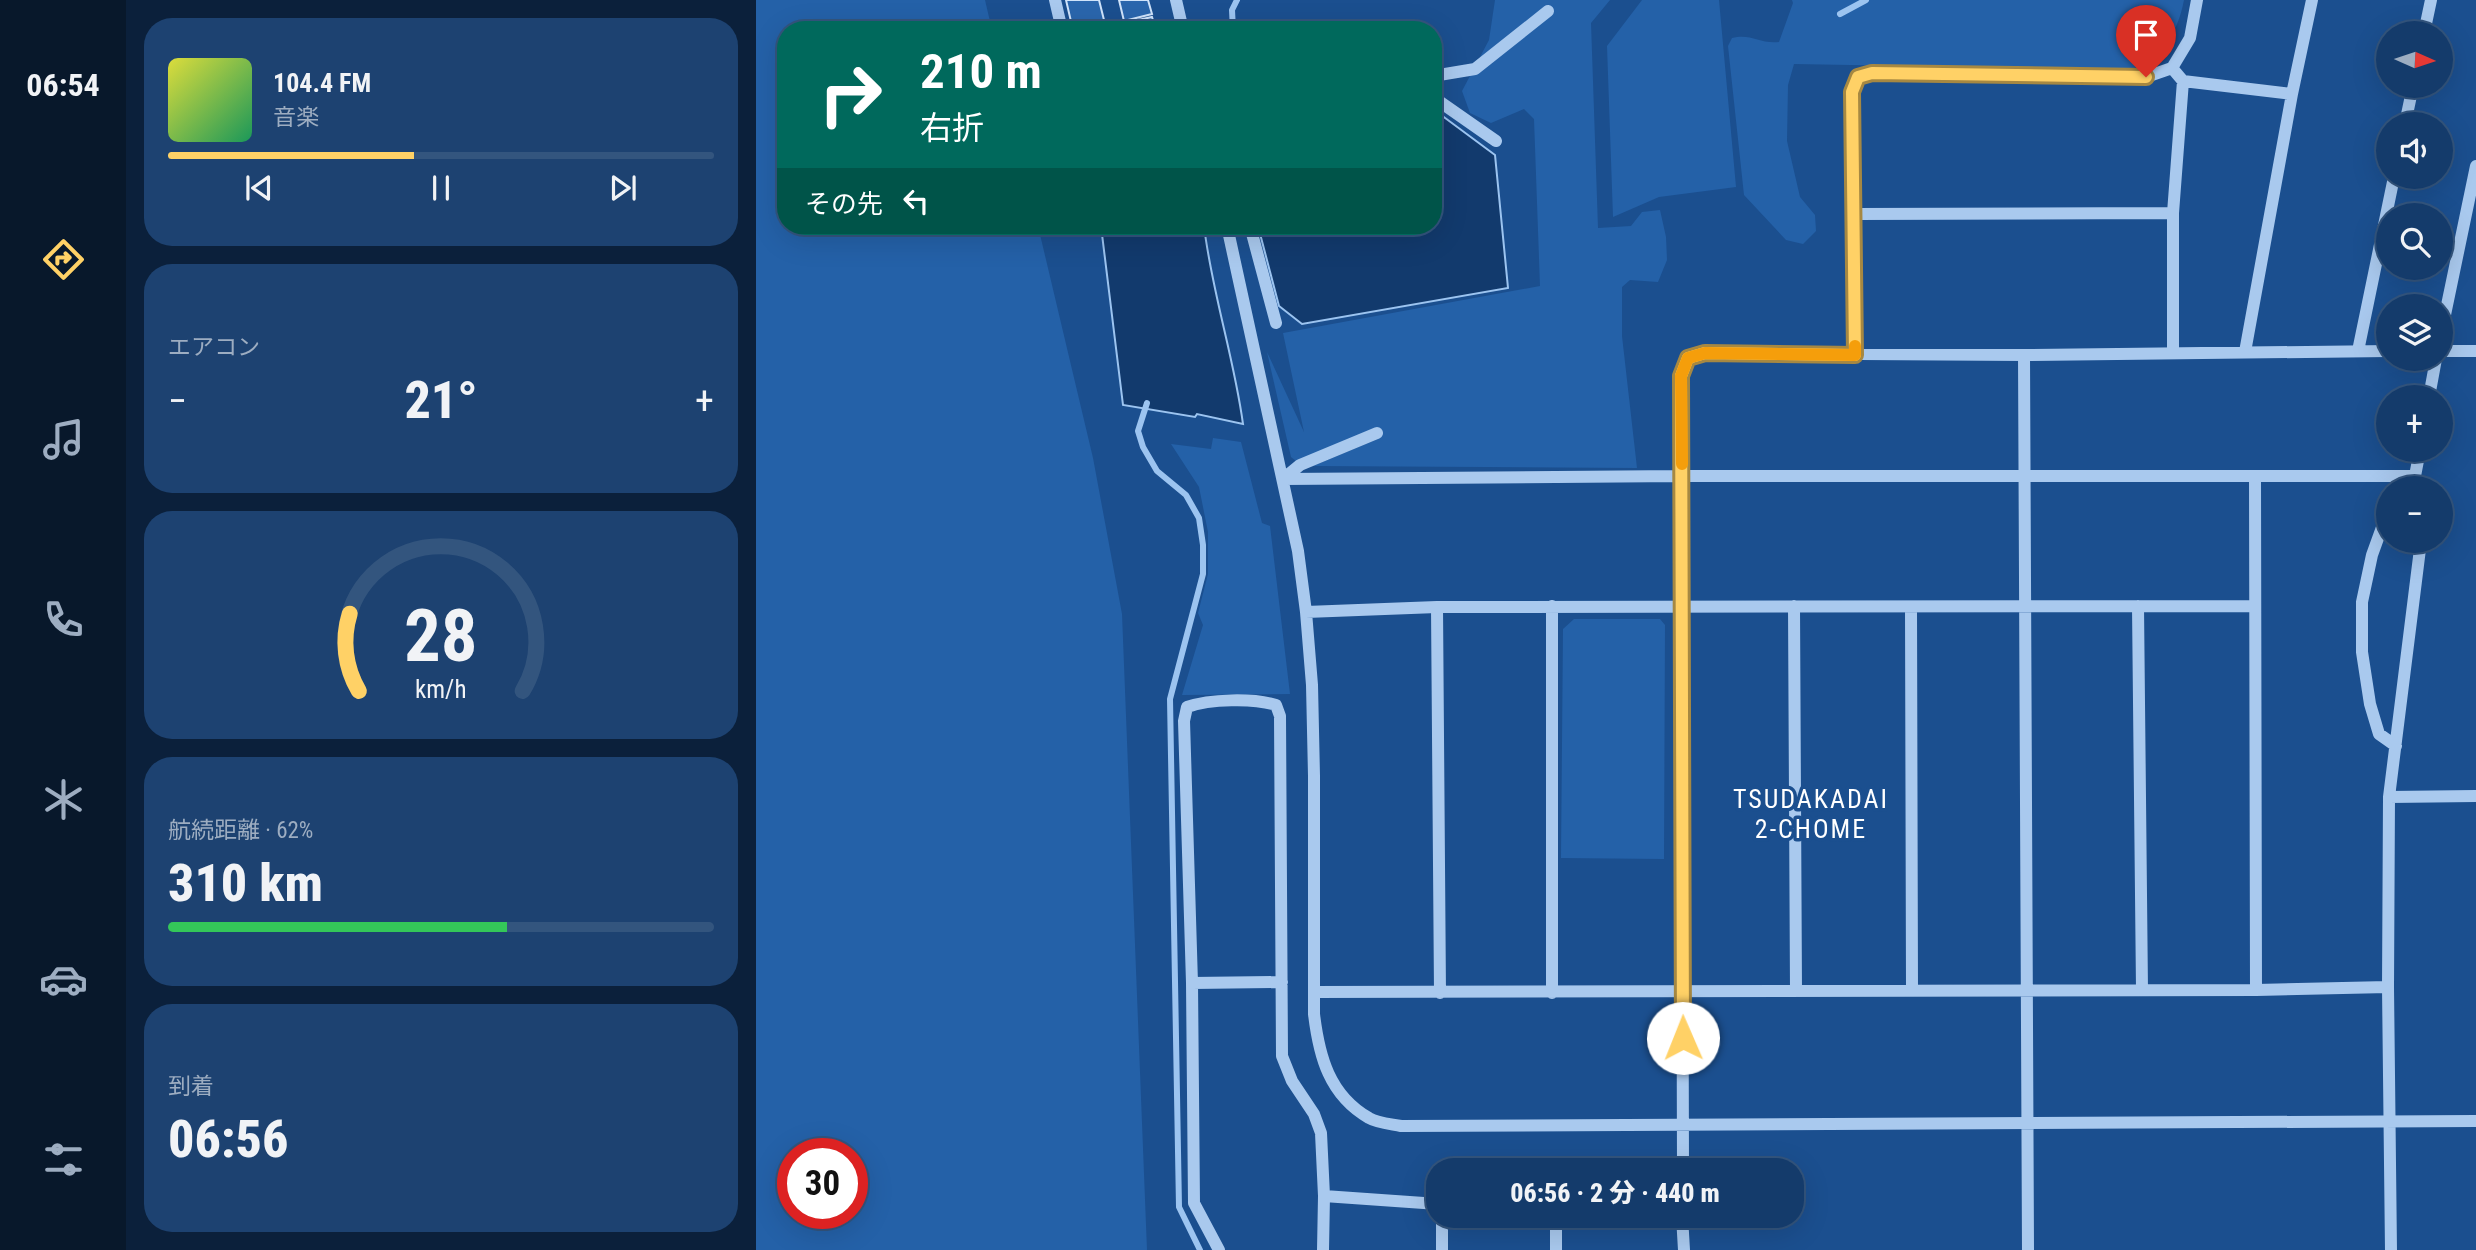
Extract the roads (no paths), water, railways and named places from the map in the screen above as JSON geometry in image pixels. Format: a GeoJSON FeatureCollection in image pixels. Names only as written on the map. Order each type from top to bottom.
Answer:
{"type":"FeatureCollection","features":[{"type":"Feature","properties":{"kind":"street"},"geometry":{"type":"LineString","coordinates":[[1055,0],[1060,21]]}},
{"type":"Feature","properties":{"kind":"street"},"geometry":{"type":"LineString","coordinates":[[1176,0],[1181,21]]}},
{"type":"Feature","properties":{"kind":"street"},"geometry":{"type":"LineString","coordinates":[[1855,355],[1852,92],[1858,77],[1872,73],[2146,77],[2172,68],[2189,38],[2197,0]]}},
{"type":"Feature","properties":{"kind":"street"},"geometry":{"type":"LineString","coordinates":[[2245,352],[2312,0]]}},
{"type":"Feature","properties":{"kind":"street"},"geometry":{"type":"LineString","coordinates":[[2427,21],[2431,0]]}},
{"type":"Feature","properties":{"kind":"street"},"geometry":{"type":"LineString","coordinates":[[1442,74],[1475,69],[1548,11]]}},
{"type":"Feature","properties":{"kind":"street"},"geometry":{"type":"LineString","coordinates":[[2172,68],[2183,80],[2292,94]]}},
{"type":"Feature","properties":{"kind":"street"},"geometry":{"type":"LineString","coordinates":[[2173,352],[2173,213],[2183,80]]}},
{"type":"Feature","properties":{"kind":"street"},"geometry":{"type":"LineString","coordinates":[[1442,103],[1496,141]]}},
{"type":"Feature","properties":{"kind":"street"},"geometry":{"type":"LineString","coordinates":[[2449,294],[2476,166]]}},
{"type":"Feature","properties":{"kind":"street"},"geometry":{"type":"LineString","coordinates":[[2358,351],[2392,189]]}},
{"type":"Feature","properties":{"kind":"street"},"geometry":{"type":"LineString","coordinates":[[1855,214],[2173,213]]}},
{"type":"Feature","properties":{"kind":"street"},"geometry":{"type":"LineString","coordinates":[[1229,235],[1298,551],[1306,612],[1312,685],[1314,992],[1318,1049],[1329,1077],[1347,1101],[1370,1119],[1401,1126],[2476,1121]]}},
{"type":"Feature","properties":{"kind":"street"},"geometry":{"type":"LineString","coordinates":[[1252,235],[1276,323]]}},
{"type":"Feature","properties":{"kind":"street"},"geometry":{"type":"LineString","coordinates":[[1683,1158],[1681,376],[1688,358],[1705,353],[2024,355],[2376,351]]}},
{"type":"Feature","properties":{"kind":"street"},"geometry":{"type":"LineString","coordinates":[[2453,351],[2476,351]]}},
{"type":"Feature","properties":{"kind":"street"},"geometry":{"type":"LineString","coordinates":[[2024,355],[2028,1250]]}},
{"type":"Feature","properties":{"kind":"street"},"geometry":{"type":"LineString","coordinates":[[1283,479],[1300,465],[1377,433]]}},
{"type":"Feature","properties":{"kind":"street"},"geometry":{"type":"LineString","coordinates":[[1283,479],[2023,475],[2255,476],[2376,481]]}},
{"type":"Feature","properties":{"kind":"street"},"geometry":{"type":"LineString","coordinates":[[2255,476],[2256,990]]}},
{"type":"Feature","properties":{"kind":"street"},"geometry":{"type":"LineString","coordinates":[[2376,544],[2362,602],[2362,652],[2370,704],[2379,734],[2396,746]]}},
{"type":"Feature","properties":{"kind":"street"},"geometry":{"type":"LineString","coordinates":[[2391,1250],[2389,797],[2420,553]]}},
{"type":"Feature","properties":{"kind":"street"},"geometry":{"type":"LineString","coordinates":[[1306,612],[1552,606],[2254,606]]}},
{"type":"Feature","properties":{"kind":"street"},"geometry":{"type":"LineString","coordinates":[[1552,606],[1552,993]]}},
{"type":"Feature","properties":{"kind":"street"},"geometry":{"type":"LineString","coordinates":[[1794,606],[1796,991]]}},
{"type":"Feature","properties":{"kind":"street"},"geometry":{"type":"LineString","coordinates":[[2138,606],[2143,990]]}},
{"type":"Feature","properties":{"kind":"street"},"geometry":{"type":"LineString","coordinates":[[1437,607],[1440,993]]}},
{"type":"Feature","properties":{"kind":"street"},"geometry":{"type":"LineString","coordinates":[[1911,607],[1912,990]]}},
{"type":"Feature","properties":{"kind":"street"},"geometry":{"type":"LineString","coordinates":[[1219,1250],[1194,1203],[1192,983],[1184,721],[1187,707],[1202,702],[1265,702],[1276,705],[1280,716],[1282,1056],[1292,1081],[1314,1114],[1321,1133],[1323,1250]]}},
{"type":"Feature","properties":{"kind":"street"},"geometry":{"type":"LineString","coordinates":[[2389,797],[2476,796]]}},
{"type":"Feature","properties":{"kind":"street"},"geometry":{"type":"LineString","coordinates":[[1192,983],[1282,982]]}},
{"type":"Feature","properties":{"kind":"street"},"geometry":{"type":"LineString","coordinates":[[1314,992],[2256,990],[2388,987]]}},
{"type":"Feature","properties":{"kind":"street"},"geometry":{"type":"LineString","coordinates":[[1324,1196],[1426,1203]]}},
{"type":"Feature","properties":{"kind":"street"},"geometry":{"type":"LineString","coordinates":[[1442,1228],[1442,1250]]}},
{"type":"Feature","properties":{"kind":"street"},"geometry":{"type":"LineString","coordinates":[[1556,1228],[1556,1250]]}},
{"type":"Feature","properties":{"kind":"street"},"geometry":{"type":"LineString","coordinates":[[1683,1228],[1684,1250]]}},
{"type":"Feature","properties":{"kind":"waterway"},"geometry":{"type":"LineString","coordinates":[[1233,21],[1232,10],[1237,0]]}},
{"type":"Feature","properties":{"kind":"waterway"},"geometry":{"type":"LineString","coordinates":[[1840,14],[1866,0]]}},
{"type":"Feature","properties":{"kind":"waterway"},"geometry":{"type":"LineString","coordinates":[[1147,403],[1138,431],[1143,447],[1157,471],[1186,495],[1199,518],[1203,545],[1203,574],[1170,699],[1179,1207],[1200,1250]]}},
{"type":"Feature","properties":{"kind":"district","name":"TSUDAKADAI 2-CHOME"},"geometry":{"type":"Point","coordinates":[1811,814]}}]}
